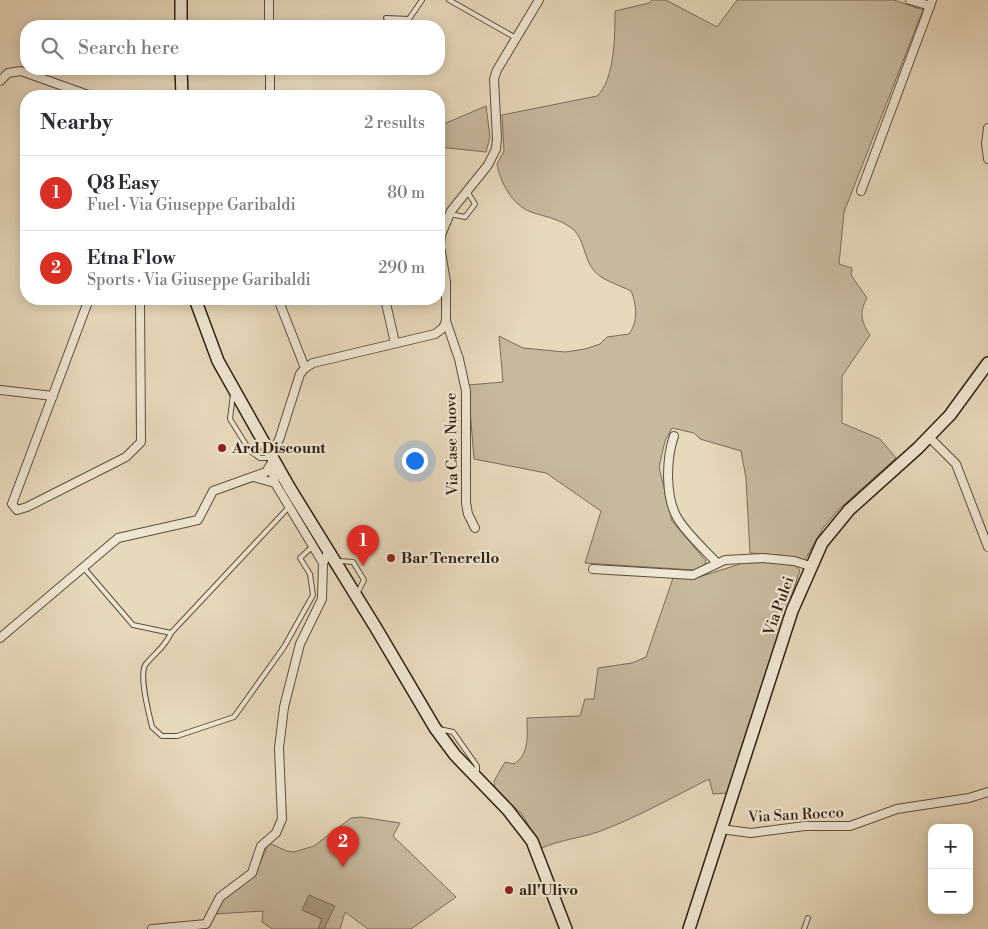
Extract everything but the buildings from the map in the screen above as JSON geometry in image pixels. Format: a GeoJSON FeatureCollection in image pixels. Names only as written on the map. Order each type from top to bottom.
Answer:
{"type":"FeatureCollection","features":[{"type":"Feature","properties":{"kind":"main road"},"geometry":{"type":"LineString","coordinates":[[180,0],[181,20]]}},
{"type":"Feature","properties":{"kind":"main road"},"geometry":{"type":"LineString","coordinates":[[181,75],[182,90]]}},
{"type":"Feature","properties":{"kind":"main road"},"geometry":{"type":"LineString","coordinates":[[197,305],[218,361],[326,558],[376,628]]}},
{"type":"Feature","properties":{"kind":"main road","name":"Via Pulei"},"geometry":{"type":"LineString","coordinates":[[688,929],[792,610],[810,566],[834,525],[929,437],[950,415],[988,363]]}},
{"type":"Feature","properties":{"kind":"main road"},"geometry":{"type":"LineString","coordinates":[[273,459],[340,561],[376,628],[435,728],[478,780],[508,810],[532,841],[566,929]]}},
{"type":"Feature","properties":{"kind":"street"},"geometry":{"type":"LineString","coordinates":[[269,0],[269,20]]}},
{"type":"Feature","properties":{"kind":"street","name":"Via Case Nuove"},"geometry":{"type":"LineString","coordinates":[[445,226],[450,214],[488,165],[496,149],[494,79],[538,0]]}},
{"type":"Feature","properties":{"kind":"street"},"geometry":{"type":"LineString","coordinates":[[861,191],[931,3],[910,0]]}},
{"type":"Feature","properties":{"kind":"street"},"geometry":{"type":"LineString","coordinates":[[0,81],[8,73],[20,71]]}},
{"type":"Feature","properties":{"kind":"street"},"geometry":{"type":"LineString","coordinates":[[31,75],[68,90]]}},
{"type":"Feature","properties":{"kind":"street"},"geometry":{"type":"LineString","coordinates":[[270,75],[270,90]]}},
{"type":"Feature","properties":{"kind":"street"},"geometry":{"type":"LineString","coordinates":[[988,128],[986,144],[988,159]]}},
{"type":"Feature","properties":{"kind":"street","name":"Via Case Nuove"},"geometry":{"type":"LineString","coordinates":[[445,276],[446,320],[459,359],[466,391],[466,503],[468,514],[475,528]]}},
{"type":"Feature","properties":{"kind":"street"},"geometry":{"type":"LineString","coordinates":[[87,305],[12,504],[17,510],[27,507],[126,457],[141,442],[140,305]]}},
{"type":"Feature","properties":{"kind":"street"},"geometry":{"type":"LineString","coordinates":[[280,305],[305,368]]}},
{"type":"Feature","properties":{"kind":"street"},"geometry":{"type":"LineString","coordinates":[[387,305],[394,343]]}},
{"type":"Feature","properties":{"kind":"street"},"geometry":{"type":"LineString","coordinates":[[0,638],[118,538],[198,520],[213,491],[254,478],[273,459],[300,374],[305,368],[314,363],[435,334],[443,328],[446,320]]}},
{"type":"Feature","properties":{"kind":"street"},"geometry":{"type":"LineString","coordinates":[[0,390],[53,396]]}},
{"type":"Feature","properties":{"kind":"street"},"geometry":{"type":"LineString","coordinates":[[674,436],[669,449],[667,470],[674,509],[682,524],[717,563]]}},
{"type":"Feature","properties":{"kind":"street"},"geometry":{"type":"LineString","coordinates":[[152,929],[205,926],[220,897],[252,872],[261,846],[280,828],[282,819],[279,748],[284,708],[300,644],[322,599],[326,558],[313,546],[275,483],[273,459],[276,444],[280,437]]}},
{"type":"Feature","properties":{"kind":"street"},"geometry":{"type":"LineString","coordinates":[[929,437],[956,464],[988,547]]}},
{"type":"Feature","properties":{"kind":"street"},"geometry":{"type":"LineString","coordinates":[[254,478],[275,483]]}},
{"type":"Feature","properties":{"kind":"street"},"geometry":{"type":"LineString","coordinates":[[593,568],[693,575],[725,560],[763,558],[794,561],[810,566]]}},
{"type":"Feature","properties":{"kind":"street","name":"Via San Rocco"},"geometry":{"type":"LineString","coordinates":[[721,829],[751,833],[805,826],[850,826],[897,809],[969,798],[988,792]]}},
{"type":"Feature","properties":{"kind":"lane"},"geometry":{"type":"LineString","coordinates":[[386,18],[410,19],[422,0]]}},
{"type":"Feature","properties":{"kind":"lane"},"geometry":{"type":"LineString","coordinates":[[449,0],[516,38]]}},
{"type":"Feature","properties":{"kind":"lane"},"geometry":{"type":"LineString","coordinates":[[450,214],[465,217],[475,204],[467,191]]}},
{"type":"Feature","properties":{"kind":"lane"},"geometry":{"type":"LineString","coordinates":[[234,389],[230,419],[250,452],[260,458],[273,459]]}},
{"type":"Feature","properties":{"kind":"lane"},"geometry":{"type":"LineString","coordinates":[[289,507],[171,633],[164,647],[145,665],[142,674],[152,726],[156,732],[162,736],[177,736],[234,717],[284,647],[313,595],[310,574],[300,558],[313,546]]}},
{"type":"Feature","properties":{"kind":"lane"},"geometry":{"type":"LineString","coordinates":[[84,568],[133,625],[171,633]]}},
{"type":"Feature","properties":{"kind":"lane"},"geometry":{"type":"LineString","coordinates":[[804,929],[808,918]]}},
{"type":"Feature","properties":{"kind":"shaded area"},"geometry":{"type":"Polygon","coordinates":[[[652,0],[666,0],[717,27],[737,0],[894,0],[923,10],[844,212],[839,264],[852,268],[851,275],[867,298],[862,317],[870,335],[842,376],[842,423],[880,439],[896,458],[839,509],[823,528],[805,560],[779,555],[750,553],[746,478],[741,451],[700,439],[694,433],[672,428],[665,441],[659,467],[672,521],[706,561],[703,568],[694,570],[585,563],[601,511],[546,473],[474,459],[468,385],[503,382],[499,336],[523,348],[565,352],[585,349],[600,344],[607,337],[629,334],[634,324],[635,308],[631,291],[605,279],[595,272],[589,264],[580,239],[569,226],[524,209],[518,204],[504,185],[497,164],[504,151],[502,115],[597,96],[603,89],[611,68],[615,11],[649,3],[652,0]]]}},
{"type":"Feature","properties":{"kind":"shaded area"},"geometry":{"type":"Polygon","coordinates":[[[486,106],[490,137],[486,152],[445,148],[445,123],[486,106]]]}},
{"type":"Feature","properties":{"kind":"shaded area"},"geometry":{"type":"Polygon","coordinates":[[[781,562],[794,565],[800,570],[727,793],[713,794],[709,779],[640,814],[598,832],[542,848],[522,814],[495,789],[494,781],[505,762],[514,764],[523,755],[527,737],[527,718],[580,716],[585,699],[594,699],[598,668],[632,663],[646,657],[673,578],[696,578],[743,563],[781,562]]]}},
{"type":"Feature","properties":{"kind":"shaded area"},"geometry":{"type":"Polygon","coordinates":[[[361,817],[400,823],[393,836],[456,897],[411,929],[368,929],[345,912],[340,929],[272,929],[262,922],[263,911],[214,914],[220,899],[254,876],[269,843],[294,852],[314,846],[351,818],[361,817]]]}},
{"type":"Feature","properties":{"kind":"shaded area"},"geometry":{"type":"Polygon","coordinates":[[[309,895],[335,906],[324,929],[318,929],[322,919],[302,910],[309,895]]]}},
{"type":"Feature","properties":{"kind":"place","name":"Ard Discount"},"geometry":{"type":"Point","coordinates":[222,448]}},
{"type":"Feature","properties":{"kind":"place","name":"Bar Tenerello"},"geometry":{"type":"Point","coordinates":[391,558]}},
{"type":"Feature","properties":{"kind":"place","name":"Q8 Easy"},"geometry":{"type":"Point","coordinates":[363,566]}},
{"type":"Feature","properties":{"kind":"place","name":"Etna Flow"},"geometry":{"type":"Point","coordinates":[343,867]}},
{"type":"Feature","properties":{"kind":"place","name":"all'Ulivo"},"geometry":{"type":"Point","coordinates":[509,890]}}]}
